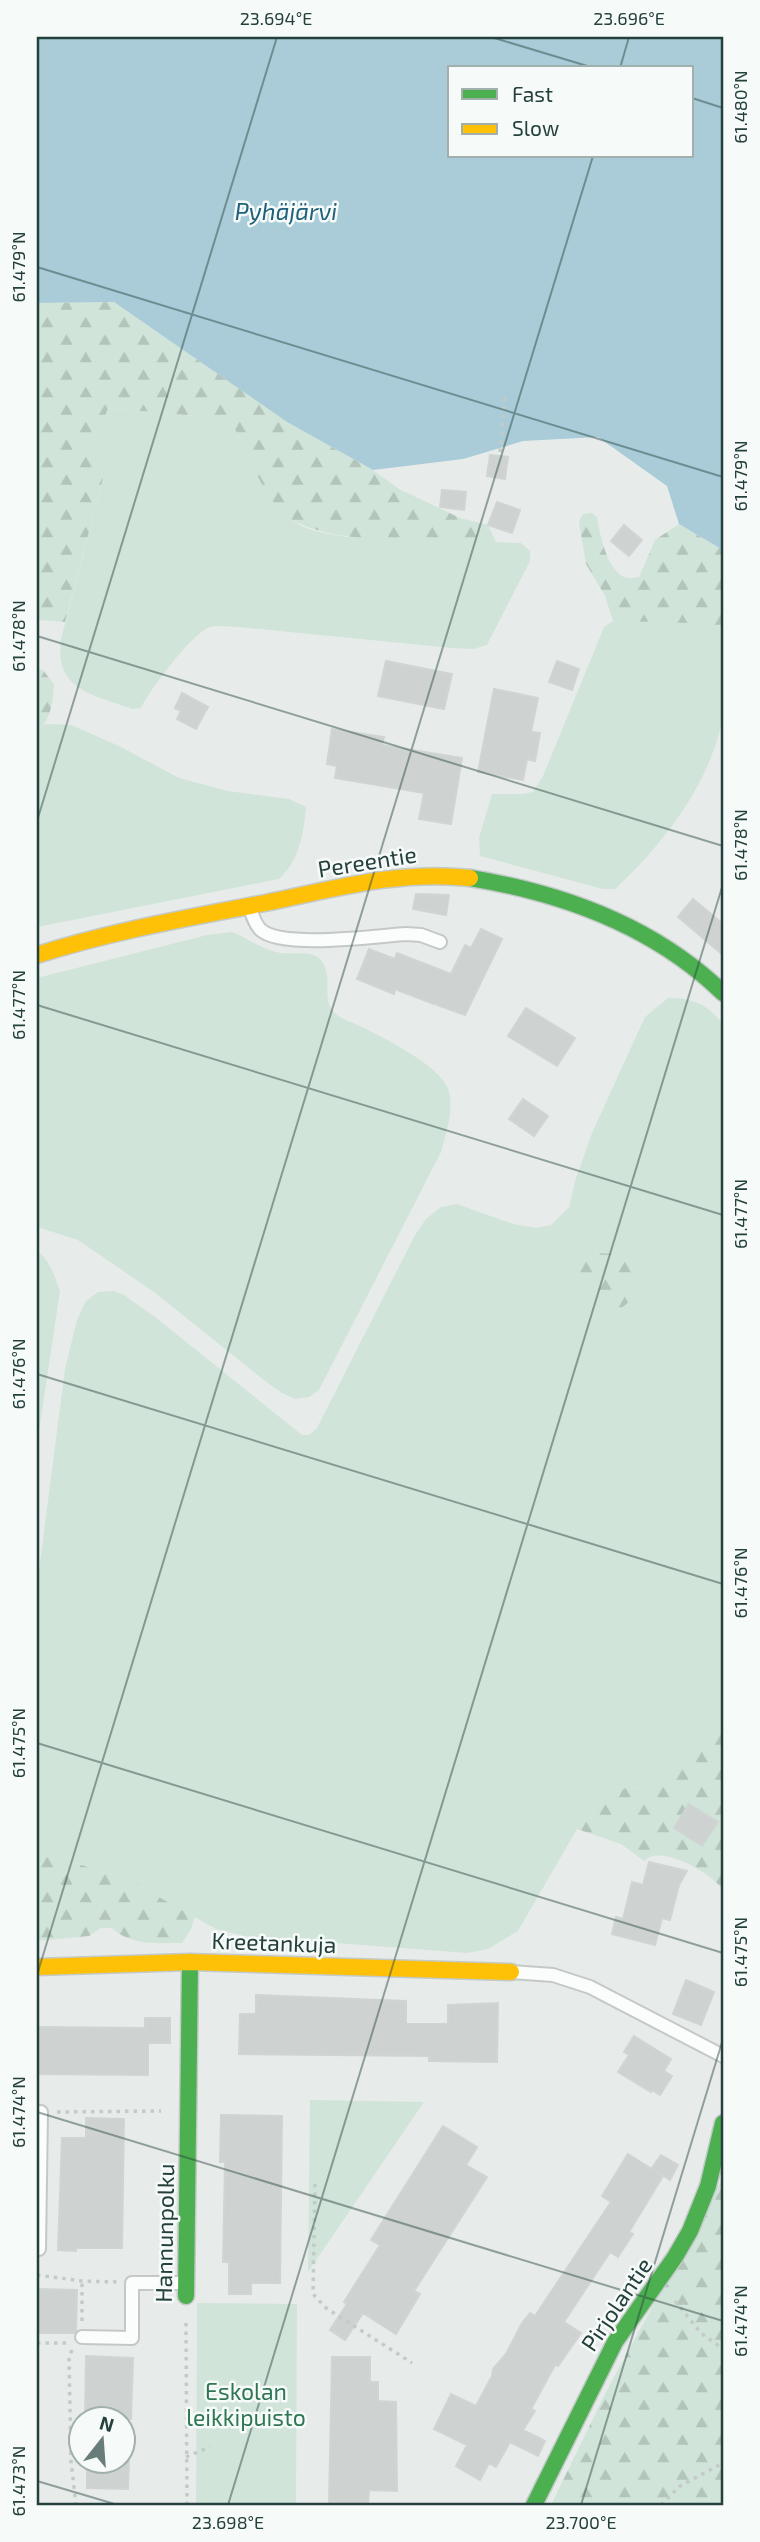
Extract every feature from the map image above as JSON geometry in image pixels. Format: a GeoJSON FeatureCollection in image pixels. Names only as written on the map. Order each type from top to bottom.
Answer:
{"type":"FeatureCollection","features":[{"type":"Feature","properties":{"kind":"street","name":"Pereentie"},"geometry":{"type":"LineString","coordinates":[[37,955],[122,932],[249,906],[413,874],[447,875],[476,879],[570,905],[630,928],[675,953],[723,993]]}},
{"type":"Feature","properties":{"kind":"street","name":"Kreetankuja"},"geometry":{"type":"LineString","coordinates":[[37,1967],[190,1962],[511,1972]]}},
{"type":"Feature","properties":{"kind":"street","name":"Hannunpolku"},"geometry":{"type":"LineString","coordinates":[[186,2289],[190,1962]]}},
{"type":"Feature","properties":{"kind":"street","name":"Pirjolantie"},"geometry":{"type":"LineString","coordinates":[[534,2505],[552,2475],[607,2357],[631,2315],[689,2235],[702,2201],[723,2123]]}},
{"type":"Feature","properties":{"kind":"lane"},"geometry":{"type":"LineString","coordinates":[[249,906],[260,929],[279,939],[317,940],[406,934],[421,935],[440,942]]}},
{"type":"Feature","properties":{"kind":"lane"},"geometry":{"type":"LineString","coordinates":[[511,1972],[553,1975],[590,1987],[723,2056]]}},
{"type":"Feature","properties":{"kind":"lane"},"geometry":{"type":"LineString","coordinates":[[38,2249],[39,2112]]}},
{"type":"Feature","properties":{"kind":"lane"},"geometry":{"type":"LineString","coordinates":[[82,2337],[132,2338],[132,2283],[186,2289]]}},
{"type":"Feature","properties":{"kind":"path"},"geometry":{"type":"LineString","coordinates":[[500,452],[505,394]]}},
{"type":"Feature","properties":{"kind":"path"},"geometry":{"type":"LineString","coordinates":[[39,2112],[189,2111]]}},
{"type":"Feature","properties":{"kind":"path"},"geometry":{"type":"LineString","coordinates":[[315,2184],[313,2294],[326,2308],[412,2363]]}},
{"type":"Feature","properties":{"kind":"path"},"geometry":{"type":"LineString","coordinates":[[37,2275],[82,2281],[132,2283]]}},
{"type":"Feature","properties":{"kind":"path"},"geometry":{"type":"LineString","coordinates":[[82,2281],[82,2337]]}},
{"type":"Feature","properties":{"kind":"path"},"geometry":{"type":"LineString","coordinates":[[657,2282],[701,2333],[723,2349]]}},
{"type":"Feature","properties":{"kind":"path","name":"Hannunpolku"},"geometry":{"type":"LineString","coordinates":[[186,2289],[187,2505]]}},
{"type":"Feature","properties":{"kind":"path"},"geometry":{"type":"LineString","coordinates":[[37,2343],[75,2344],[69,2357],[71,2461],[76,2505]]}},
{"type":"Feature","properties":{"kind":"path"},"geometry":{"type":"LineString","coordinates":[[186,2457],[210,2447]]}},
{"type":"Feature","properties":{"kind":"path"},"geometry":{"type":"LineString","coordinates":[[661,2505],[680,2486],[723,2463]]}},
{"type":"Feature","properties":{"kind":"green space"},"geometry":{"type":"Polygon","coordinates":[[[114,302],[287,422],[373,470],[399,489],[460,518],[488,525],[496,542],[382,540],[351,537],[298,523],[281,511],[273,501],[231,423],[207,417],[108,408],[101,426],[97,451],[103,479],[65,622],[37,620],[37,303],[114,302]]]}},
{"type":"Feature","properties":{"kind":"green space"},"geometry":{"type":"Polygon","coordinates":[[[107,408],[207,417],[231,423],[274,501],[295,522],[307,528],[347,537],[521,543],[530,551],[530,561],[487,645],[473,649],[452,648],[213,626],[202,631],[183,651],[141,708],[132,709],[103,699],[79,688],[70,680],[60,656],[61,639],[103,479],[97,451],[107,408]]]}},
{"type":"Feature","properties":{"kind":"green space"},"geometry":{"type":"Polygon","coordinates":[[[592,513],[597,517],[602,541],[612,565],[626,578],[639,577],[655,540],[679,524],[723,550],[723,626],[613,621],[605,596],[586,564],[579,522],[583,514],[592,513]]]}},
{"type":"Feature","properties":{"kind":"green space"},"geometry":{"type":"Polygon","coordinates":[[[613,621],[687,622],[723,626],[723,713],[718,738],[698,786],[668,831],[615,889],[603,889],[480,856],[479,838],[492,794],[533,792],[543,776],[604,627],[613,621]]]}},
{"type":"Feature","properties":{"kind":"green space"},"geometry":{"type":"Polygon","coordinates":[[[37,669],[43,670],[54,684],[50,710],[37,732],[37,669]]]}},
{"type":"Feature","properties":{"kind":"green space"},"geometry":{"type":"Polygon","coordinates":[[[45,724],[71,725],[119,746],[179,778],[228,791],[289,799],[306,807],[296,855],[279,879],[37,927],[37,732],[45,724]]]}},
{"type":"Feature","properties":{"kind":"green space"},"geometry":{"type":"Polygon","coordinates":[[[232,932],[274,952],[316,956],[326,971],[328,1000],[333,1011],[424,1062],[443,1080],[450,1096],[449,1120],[441,1152],[319,1390],[309,1397],[295,1399],[282,1393],[154,1292],[78,1240],[37,1227],[37,978],[207,935],[232,932]]]}},
{"type":"Feature","properties":{"kind":"green space"},"geometry":{"type":"Polygon","coordinates":[[[668,998],[684,999],[706,1007],[723,1025],[723,1722],[674,1770],[650,1787],[626,1788],[600,1798],[577,1829],[518,1931],[488,1949],[467,1953],[244,1936],[216,1929],[141,1887],[132,1877],[108,1874],[76,1863],[37,1840],[37,1586],[65,1369],[77,1320],[86,1301],[98,1292],[114,1291],[124,1295],[302,1435],[309,1435],[317,1428],[415,1235],[426,1219],[441,1207],[457,1204],[513,1224],[536,1228],[551,1225],[569,1207],[592,1133],[645,1017],[668,998]]]}},
{"type":"Feature","properties":{"kind":"green space"},"geometry":{"type":"Polygon","coordinates":[[[37,1251],[49,1264],[60,1291],[37,1445],[37,1251]]]}},
{"type":"Feature","properties":{"kind":"green space"},"geometry":{"type":"Polygon","coordinates":[[[596,1253],[614,1254],[635,1265],[637,1281],[634,1294],[626,1304],[612,1312],[598,1306],[559,1273],[574,1259],[596,1253]]]}},
{"type":"Feature","properties":{"kind":"green space"},"geometry":{"type":"Polygon","coordinates":[[[723,1722],[723,1890],[711,1878],[682,1861],[651,1856],[644,1861],[621,1844],[577,1829],[600,1798],[626,1788],[650,1787],[674,1770],[723,1722]]]}},
{"type":"Feature","properties":{"kind":"green space"},"geometry":{"type":"Polygon","coordinates":[[[37,1840],[76,1863],[108,1874],[132,1877],[141,1887],[195,1917],[191,1929],[182,1943],[136,1941],[112,1928],[101,1928],[89,1936],[37,1941],[37,1840]]]}},
{"type":"Feature","properties":{"kind":"green space"},"geometry":{"type":"Polygon","coordinates":[[[310,2100],[424,2102],[308,2272],[310,2100]]]}},
{"type":"Feature","properties":{"kind":"green space"},"geometry":{"type":"Polygon","coordinates":[[[723,2177],[723,2505],[551,2505],[606,2392],[723,2177]]]}},
{"type":"Feature","properties":{"kind":"green space","name":"Eskolan leikkipuisto"},"geometry":{"type":"Polygon","coordinates":[[[197,2303],[297,2304],[296,2505],[196,2505],[197,2303]]]}},
{"type":"Feature","properties":{"kind":"water","name":"Pyhäjärvi"},"geometry":{"type":"Polygon","coordinates":[[[37,37],[723,37],[723,550],[679,524],[667,486],[598,437],[523,441],[463,459],[373,470],[287,422],[114,302],[37,303],[37,37]]]}},
{"type":"Feature","properties":{"kind":"building"},"geometry":{"type":"Polygon","coordinates":[[[490,455],[508,457],[505,479],[487,476],[490,455]]]}},
{"type":"Feature","properties":{"kind":"building"},"geometry":{"type":"Polygon","coordinates":[[[442,490],[466,492],[464,510],[440,507],[442,490]]]}},
{"type":"Feature","properties":{"kind":"building"},"geometry":{"type":"Polygon","coordinates":[[[497,502],[520,510],[512,533],[488,525],[497,502]]]}},
{"type":"Feature","properties":{"kind":"building"},"geometry":{"type":"Polygon","coordinates":[[[624,525],[642,540],[629,556],[611,541],[624,525]]]}},
{"type":"Feature","properties":{"kind":"building"},"geometry":{"type":"Polygon","coordinates":[[[386,661],[452,674],[444,709],[378,696],[386,661]]]}},
{"type":"Feature","properties":{"kind":"building"},"geometry":{"type":"Polygon","coordinates":[[[557,661],[579,669],[572,690],[549,682],[557,661]]]}},
{"type":"Feature","properties":{"kind":"building"},"geometry":{"type":"Polygon","coordinates":[[[494,689],[538,698],[531,732],[540,733],[535,761],[527,759],[523,780],[478,772],[494,689]]]}},
{"type":"Feature","properties":{"kind":"building"},"geometry":{"type":"Polygon","coordinates":[[[182,693],[208,707],[196,729],[177,719],[181,711],[175,708],[182,693]]]}},
{"type":"Feature","properties":{"kind":"building"},"geometry":{"type":"Polygon","coordinates":[[[332,729],[384,737],[382,745],[462,758],[451,824],[419,819],[424,793],[335,778],[337,766],[327,764],[332,729]]]}},
{"type":"Feature","properties":{"kind":"building"},"geometry":{"type":"Polygon","coordinates":[[[416,894],[449,895],[446,915],[413,909],[416,894]]]}},
{"type":"Feature","properties":{"kind":"building"},"geometry":{"type":"Polygon","coordinates":[[[693,899],[723,924],[723,955],[678,917],[693,899]]]}},
{"type":"Feature","properties":{"kind":"building"},"geometry":{"type":"Polygon","coordinates":[[[481,929],[502,939],[465,1015],[437,1005],[434,1001],[434,1004],[395,989],[394,994],[357,979],[369,949],[395,959],[397,953],[451,974],[465,945],[471,948],[481,929]]]}},
{"type":"Feature","properties":{"kind":"building"},"geometry":{"type":"Polygon","coordinates":[[[526,1008],[575,1038],[557,1066],[508,1036],[526,1008]]]}},
{"type":"Feature","properties":{"kind":"building"},"geometry":{"type":"Polygon","coordinates":[[[523,1099],[548,1116],[534,1136],[509,1119],[523,1099]]]}},
{"type":"Feature","properties":{"kind":"building"},"geometry":{"type":"Polygon","coordinates":[[[689,1804],[718,1822],[702,1846],[674,1828],[689,1804]]]}},
{"type":"Feature","properties":{"kind":"building"},"geometry":{"type":"Polygon","coordinates":[[[649,1862],[687,1871],[679,1885],[670,1920],[662,1918],[655,1945],[612,1934],[616,1917],[623,1919],[632,1882],[643,1885],[649,1862]]]}},
{"type":"Feature","properties":{"kind":"building"},"geometry":{"type":"Polygon","coordinates":[[[686,1980],[714,1992],[701,2025],[673,2014],[686,1980]]]}},
{"type":"Feature","properties":{"kind":"building"},"geometry":{"type":"Polygon","coordinates":[[[256,1995],[406,2001],[406,2024],[448,2024],[448,2005],[498,2003],[497,2062],[429,2061],[429,2056],[239,2054],[240,2014],[256,2014],[256,1995]]]}},
{"type":"Feature","properties":{"kind":"building"},"geometry":{"type":"Polygon","coordinates":[[[145,2018],[170,2018],[170,2043],[148,2043],[148,2075],[37,2074],[39,2027],[145,2028],[145,2018]]]}},
{"type":"Feature","properties":{"kind":"building"},"geometry":{"type":"Polygon","coordinates":[[[634,2036],[671,2059],[664,2071],[672,2076],[660,2095],[618,2072],[629,2055],[624,2052],[634,2036]]]}},
{"type":"Feature","properties":{"kind":"building"},"geometry":{"type":"Polygon","coordinates":[[[221,2115],[282,2116],[280,2283],[251,2283],[251,2294],[229,2294],[229,2262],[223,2262],[225,2162],[220,2162],[221,2115]]]}},
{"type":"Feature","properties":{"kind":"building"},"geometry":{"type":"Polygon","coordinates":[[[86,2118],[124,2119],[122,2248],[58,2250],[62,2138],[86,2138],[86,2118]]]}},
{"type":"Feature","properties":{"kind":"building"},"geometry":{"type":"Polygon","coordinates":[[[443,2126],[477,2147],[466,2165],[487,2177],[414,2291],[420,2294],[396,2334],[363,2313],[345,2340],[330,2330],[347,2304],[344,2302],[380,2245],[371,2240],[443,2126]]]}},
{"type":"Feature","properties":{"kind":"building"},"geometry":{"type":"Polygon","coordinates":[[[628,2154],[663,2176],[629,2232],[633,2234],[618,2257],[610,2252],[564,2322],[581,2333],[558,2366],[555,2365],[531,2409],[535,2411],[523,2430],[545,2441],[538,2456],[510,2442],[496,2467],[489,2463],[480,2480],[456,2466],[467,2445],[434,2429],[451,2394],[476,2406],[493,2369],[506,2354],[522,2323],[530,2313],[535,2316],[611,2202],[602,2196],[628,2154]]]}},
{"type":"Feature","properties":{"kind":"building"},"geometry":{"type":"Polygon","coordinates":[[[661,2155],[678,2165],[670,2180],[652,2168],[661,2155]]]}},
{"type":"Feature","properties":{"kind":"building"},"geometry":{"type":"Polygon","coordinates":[[[37,2289],[77,2290],[74,2333],[37,2333],[37,2289]]]}},
{"type":"Feature","properties":{"kind":"building"},"geometry":{"type":"Polygon","coordinates":[[[86,2356],[133,2358],[131,2406],[85,2406],[86,2356]]]}},
{"type":"Feature","properties":{"kind":"building"},"geometry":{"type":"Polygon","coordinates":[[[332,2357],[370,2357],[370,2382],[378,2382],[378,2401],[396,2402],[397,2491],[369,2490],[368,2505],[329,2505],[332,2357]]]}},
{"type":"Feature","properties":{"kind":"building"},"geometry":{"type":"Polygon","coordinates":[[[87,2476],[128,2476],[128,2489],[87,2488],[87,2476]]]}},
{"type":"Feature","properties":{"kind":"traffic: fast"},"geometry":{"type":"LineString","coordinates":[[470,878],[539,893],[606,916],[668,949],[723,993]]}},
{"type":"Feature","properties":{"kind":"traffic: fast"},"geometry":{"type":"LineString","coordinates":[[186,2296],[190,1962]]}},
{"type":"Feature","properties":{"kind":"traffic: fast"},"geometry":{"type":"LineString","coordinates":[[534,2505],[615,2342],[675,2257],[690,2231],[708,2186],[723,2123]]}},
{"type":"Feature","properties":{"kind":"traffic: slow"},"geometry":{"type":"LineString","coordinates":[[37,955],[150,926],[367,882],[418,877],[470,878]]}},
{"type":"Feature","properties":{"kind":"traffic: slow"},"geometry":{"type":"LineString","coordinates":[[37,1967],[190,1962],[511,1972]]}}]}
